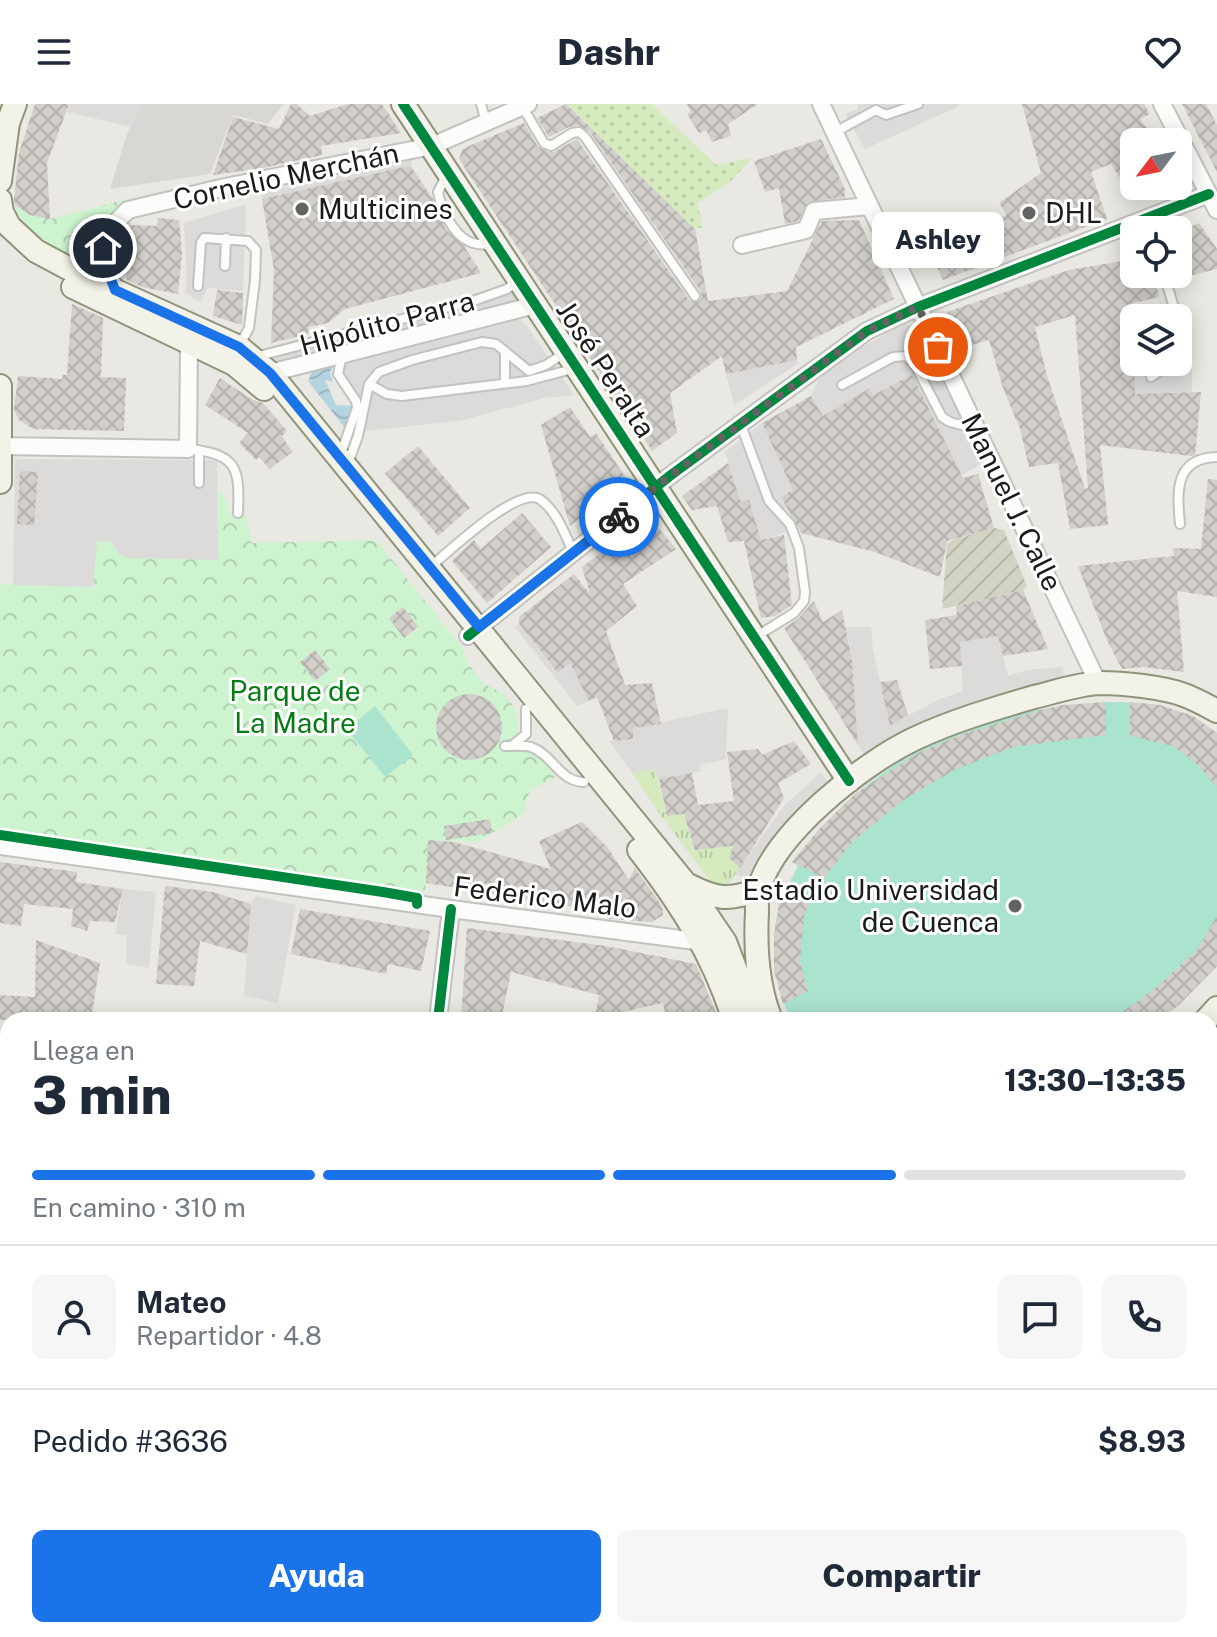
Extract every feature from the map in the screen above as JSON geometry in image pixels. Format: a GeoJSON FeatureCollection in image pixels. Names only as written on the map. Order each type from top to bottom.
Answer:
{"type":"FeatureCollection","features":[{"type":"Feature","properties":{"kind":"main road"},"geometry":{"type":"LineString","coordinates":[[0,117],[4,104]]}},
{"type":"Feature","properties":{"kind":"main road"},"geometry":{"type":"LineString","coordinates":[[0,181],[8,123],[15,104]]}},
{"type":"Feature","properties":{"kind":"main road","name":"José Peralta"},"geometry":{"type":"LineString","coordinates":[[403,104],[849,781]]}},
{"type":"Feature","properties":{"kind":"main road"},"geometry":{"type":"LineString","coordinates":[[0,200],[12,250],[34,268],[234,364],[260,384],[685,883],[725,942],[751,1012]]}},
{"type":"Feature","properties":{"kind":"main road"},"geometry":{"type":"LineString","coordinates":[[6,231],[36,251],[245,352],[270,373],[430,567],[526,709],[654,870],[750,1012]]}},
{"type":"Feature","properties":{"kind":"main road"},"geometry":{"type":"LineString","coordinates":[[0,386],[0,482]]}},
{"type":"Feature","properties":{"kind":"main road"},"geometry":{"type":"LineString","coordinates":[[752,1012],[758,890],[775,856],[802,820],[849,781],[910,741],[1011,704],[1098,683],[1183,694],[1217,711]]}},
{"type":"Feature","properties":{"kind":"main road"},"geometry":{"type":"LineString","coordinates":[[685,883],[714,897],[737,898],[758,890]]}},
{"type":"Feature","properties":{"kind":"street","name":"Manuel J. Calle"},"geometry":{"type":"LineString","coordinates":[[821,104],[1098,683]]}},
{"type":"Feature","properties":{"kind":"street"},"geometry":{"type":"LineString","coordinates":[[1162,104],[1217,210]]}},
{"type":"Feature","properties":{"kind":"street","name":"Cornelio Merchán"},"geometry":{"type":"LineString","coordinates":[[115,290],[103,248],[106,232],[128,210],[225,187],[432,146],[525,105]]}},
{"type":"Feature","properties":{"kind":"street"},"geometry":{"type":"LineString","coordinates":[[1164,216],[1209,194]]}},
{"type":"Feature","properties":{"kind":"street"},"geometry":{"type":"LineString","coordinates":[[742,245],[806,230],[814,211],[870,206]]}},
{"type":"Feature","properties":{"kind":"street"},"geometry":{"type":"LineString","coordinates":[[473,632],[656,488],[867,331],[918,307],[1120,234]]}},
{"type":"Feature","properties":{"kind":"street","name":"Hipólito Parra"},"geometry":{"type":"LineString","coordinates":[[270,373],[535,305]]}},
{"type":"Feature","properties":{"kind":"street"},"geometry":{"type":"LineString","coordinates":[[1,446],[193,450],[189,343]]}},
{"type":"Feature","properties":{"kind":"street","name":"Federico Malo"},"geometry":{"type":"LineString","coordinates":[[0,846],[703,942]]}},
{"type":"Feature","properties":{"kind":"street"},"geometry":{"type":"LineString","coordinates":[[439,1012],[451,909]]}},
{"type":"Feature","properties":{"kind":"lane"},"geometry":{"type":"LineString","coordinates":[[481,104],[486,122]]}},
{"type":"Feature","properties":{"kind":"lane"},"geometry":{"type":"LineString","coordinates":[[835,132],[876,107],[886,115],[918,104]]}},
{"type":"Feature","properties":{"kind":"lane"},"geometry":{"type":"LineString","coordinates":[[525,105],[544,143],[551,146],[579,132],[585,137],[695,296]]}},
{"type":"Feature","properties":{"kind":"lane"},"geometry":{"type":"LineString","coordinates":[[198,286],[204,238],[248,241],[256,250],[245,352]]}},
{"type":"Feature","properties":{"kind":"lane"},"geometry":{"type":"LineString","coordinates":[[225,266],[226,238]]}},
{"type":"Feature","properties":{"kind":"lane","name":"Hipólito Parra"},"geometry":{"type":"LineString","coordinates":[[245,352],[476,300],[507,289],[519,281]]}},
{"type":"Feature","properties":{"kind":"lane"},"geometry":{"type":"LineString","coordinates":[[343,462],[361,425],[369,384],[379,372],[482,342],[496,344],[529,371],[571,360]]}},
{"type":"Feature","properties":{"kind":"lane"},"geometry":{"type":"LineString","coordinates":[[505,352],[505,383]]}},
{"type":"Feature","properties":{"kind":"lane"},"geometry":{"type":"LineString","coordinates":[[343,354],[338,374],[356,401],[357,408],[343,462]]}},
{"type":"Feature","properties":{"kind":"lane"},"geometry":{"type":"LineString","coordinates":[[842,385],[893,357],[906,356],[915,365],[942,417],[977,429]]}},
{"type":"Feature","properties":{"kind":"lane"},"geometry":{"type":"LineString","coordinates":[[369,384],[387,394],[402,396],[552,376],[571,360]]}},
{"type":"Feature","properties":{"kind":"lane"},"geometry":{"type":"LineString","coordinates":[[740,424],[769,501],[790,524],[799,548],[805,592],[804,601],[794,613],[755,637]]}},
{"type":"Feature","properties":{"kind":"lane"},"geometry":{"type":"LineString","coordinates":[[199,483],[193,450],[216,453],[232,465],[239,486],[238,513]]}},
{"type":"Feature","properties":{"kind":"lane"},"geometry":{"type":"LineString","coordinates":[[1180,524],[1177,493],[1183,472],[1194,462],[1217,457]]}},
{"type":"Feature","properties":{"kind":"lane"},"geometry":{"type":"LineString","coordinates":[[430,567],[509,503],[527,495],[539,498],[559,522],[573,553]]}},
{"type":"Feature","properties":{"kind":"lane"},"geometry":{"type":"LineString","coordinates":[[526,709],[526,734],[518,743],[505,746],[533,748],[543,753],[565,775],[574,781],[584,782]]}},
{"type":"Feature","properties":{"kind":"shaded area"},"geometry":{"type":"Polygon","coordinates":[[[71,104],[142,104],[131,127],[67,112],[71,104]]]}},
{"type":"Feature","properties":{"kind":"shaded area"},"geometry":{"type":"Polygon","coordinates":[[[142,104],[283,104],[268,124],[233,115],[210,174],[110,189],[126,137],[142,104]]]}},
{"type":"Feature","properties":{"kind":"shaded area"},"geometry":{"type":"Polygon","coordinates":[[[858,104],[959,106],[865,149],[845,114],[858,109],[858,104]]]}},
{"type":"Feature","properties":{"kind":"shaded area"},"geometry":{"type":"Polygon","coordinates":[[[411,161],[412,168],[408,166],[262,199],[260,192],[411,161]]]}},
{"type":"Feature","properties":{"kind":"shaded area"},"geometry":{"type":"Polygon","coordinates":[[[246,204],[243,291],[208,288],[200,302],[185,293],[184,223],[246,204]]]}},
{"type":"Feature","properties":{"kind":"shaded area"},"geometry":{"type":"Polygon","coordinates":[[[514,282],[523,300],[273,367],[259,355],[514,282]]]}},
{"type":"Feature","properties":{"kind":"shaded area"},"geometry":{"type":"Polygon","coordinates":[[[518,318],[527,326],[574,395],[545,398],[459,421],[356,432],[360,400],[343,375],[345,363],[518,318]]]}},
{"type":"Feature","properties":{"kind":"shaded area"},"geometry":{"type":"Polygon","coordinates":[[[905,323],[916,331],[984,463],[961,475],[912,375],[873,395],[870,388],[823,416],[811,396],[824,369],[905,323]]]}},
{"type":"Feature","properties":{"kind":"shaded area"},"geometry":{"type":"Polygon","coordinates":[[[797,360],[799,363],[734,405],[726,374],[797,360]]]}},
{"type":"Feature","properties":{"kind":"shaded area"},"geometry":{"type":"Polygon","coordinates":[[[1134,376],[1192,376],[1192,392],[1135,394],[1134,376]]]}},
{"type":"Feature","properties":{"kind":"shaded area"},"geometry":{"type":"Polygon","coordinates":[[[762,423],[793,490],[781,497],[796,529],[761,540],[749,501],[741,502],[725,452],[762,423]]]}},
{"type":"Feature","properties":{"kind":"shaded area"},"geometry":{"type":"Polygon","coordinates":[[[15,459],[217,460],[218,560],[128,558],[119,554],[111,541],[97,541],[93,587],[13,585],[15,459]]]}},
{"type":"Feature","properties":{"kind":"shaded area"},"geometry":{"type":"Polygon","coordinates":[[[994,528],[1004,530],[1027,586],[1023,590],[942,609],[947,544],[994,528]]]}},
{"type":"Feature","properties":{"kind":"shaded area"},"geometry":{"type":"Polygon","coordinates":[[[519,623],[558,673],[570,663],[589,701],[577,706],[515,627],[519,623]]]}},
{"type":"Feature","properties":{"kind":"shaded area"},"geometry":{"type":"Polygon","coordinates":[[[846,627],[871,627],[873,650],[890,725],[940,699],[963,691],[960,642],[998,636],[1008,676],[1027,670],[1062,667],[1065,680],[985,699],[926,722],[868,759],[858,745],[852,661],[846,627]]]}},
{"type":"Feature","properties":{"kind":"shaded area"},"geometry":{"type":"Polygon","coordinates":[[[728,708],[726,759],[700,765],[701,771],[659,779],[654,769],[633,774],[609,741],[633,739],[633,728],[728,708]]]}},
{"type":"Feature","properties":{"kind":"shaded area"},"geometry":{"type":"Polygon","coordinates":[[[821,772],[828,783],[786,830],[752,882],[735,874],[783,807],[821,772]]]}},
{"type":"Feature","properties":{"kind":"shaded area"},"geometry":{"type":"Polygon","coordinates":[[[123,889],[156,892],[149,968],[126,964],[127,935],[115,934],[123,889]]]}},
{"type":"Feature","properties":{"kind":"shaded area"},"geometry":{"type":"Polygon","coordinates":[[[256,896],[296,905],[278,1003],[244,996],[251,904],[256,896]]]}},
{"type":"Feature","properties":{"kind":"green space"},"geometry":{"type":"Polygon","coordinates":[[[566,104],[652,104],[716,165],[752,158],[730,182],[697,203],[703,227],[695,229],[566,104]]]}},
{"type":"Feature","properties":{"kind":"green space"},"geometry":{"type":"Polygon","coordinates":[[[127,199],[98,237],[96,245],[100,269],[47,248],[22,226],[14,204],[50,219],[127,199]]]}},
{"type":"Feature","properties":{"kind":"green space","name":"Parque de La Madre"},"geometry":{"type":"Polygon","coordinates":[[[217,487],[229,511],[238,518],[247,514],[251,543],[376,540],[463,648],[476,674],[513,706],[518,718],[518,731],[517,737],[509,740],[509,749],[532,752],[555,777],[529,794],[526,812],[478,842],[428,840],[425,893],[0,832],[0,584],[92,587],[97,541],[111,541],[119,554],[128,558],[218,553],[217,487]]]}},
{"type":"Feature","properties":{"kind":"green space"},"geometry":{"type":"Polygon","coordinates":[[[1105,702],[1164,707],[1190,717],[1217,733],[1217,966],[1169,1012],[788,1012],[775,964],[776,921],[782,897],[798,866],[792,862],[825,824],[859,792],[929,744],[968,728],[1055,707],[1105,702]]]}},
{"type":"Feature","properties":{"kind":"green space"},"geometry":{"type":"Polygon","coordinates":[[[375,706],[413,755],[385,777],[347,729],[375,706]]]}},
{"type":"Feature","properties":{"kind":"green space"},"geometry":{"type":"Polygon","coordinates":[[[655,769],[667,815],[684,814],[695,850],[733,846],[729,858],[740,868],[727,886],[715,887],[633,774],[655,769]]]}},
{"type":"Feature","properties":{"kind":"water"},"geometry":{"type":"Polygon","coordinates":[[[334,365],[330,372],[333,382],[325,380],[336,405],[353,406],[354,413],[349,413],[345,428],[308,381],[313,369],[334,365]]]}},
{"type":"Feature","properties":{"kind":"building"},"geometry":{"type":"Polygon","coordinates":[[[35,104],[69,104],[47,163],[50,219],[30,215],[15,205],[14,199],[19,153],[35,104]]]}},
{"type":"Feature","properties":{"kind":"building"},"geometry":{"type":"Polygon","coordinates":[[[291,104],[297,104],[310,116],[348,104],[382,104],[401,133],[321,146],[322,155],[213,175],[233,117],[279,129],[291,104]]]}},
{"type":"Feature","properties":{"kind":"building"},"geometry":{"type":"Polygon","coordinates":[[[566,104],[695,229],[708,301],[787,291],[822,221],[859,220],[894,299],[796,347],[797,360],[726,374],[722,356],[670,393],[677,433],[652,451],[459,159],[462,150],[469,146],[524,123],[538,147],[548,152],[554,152],[577,139],[689,300],[698,302],[702,298],[701,292],[590,132],[578,125],[549,137],[537,118],[566,104]]]}},
{"type":"Feature","properties":{"kind":"building"},"geometry":{"type":"Polygon","coordinates":[[[687,104],[758,104],[728,124],[731,136],[712,142],[706,130],[699,133],[687,114],[691,112],[687,104]]]}},
{"type":"Feature","properties":{"kind":"building"},"geometry":{"type":"Polygon","coordinates":[[[1022,104],[1144,104],[1150,114],[1140,119],[1147,128],[1120,128],[1120,178],[1111,164],[1091,172],[1107,219],[943,280],[930,252],[975,226],[1007,215],[999,203],[1041,173],[1022,104]]]}},
{"type":"Feature","properties":{"kind":"building"},"geometry":{"type":"Polygon","coordinates":[[[1182,104],[1206,104],[1217,125],[1217,172],[1182,104]]]}},
{"type":"Feature","properties":{"kind":"building"},"geometry":{"type":"Polygon","coordinates":[[[821,139],[845,189],[845,197],[808,202],[798,221],[785,224],[779,188],[765,192],[754,161],[821,139]]]}},
{"type":"Feature","properties":{"kind":"building"},"geometry":{"type":"Polygon","coordinates":[[[408,166],[433,199],[446,230],[464,246],[481,273],[345,309],[328,323],[309,327],[308,334],[271,343],[274,270],[262,199],[408,166]]]}},
{"type":"Feature","properties":{"kind":"building"},"geometry":{"type":"Polygon","coordinates":[[[158,218],[179,220],[182,253],[178,294],[142,287],[127,280],[125,263],[129,225],[157,226],[158,218]]]}},
{"type":"Feature","properties":{"kind":"building"},"geometry":{"type":"Polygon","coordinates":[[[1199,223],[1217,249],[1217,269],[1192,275],[1192,226],[1199,223]]]}},
{"type":"Feature","properties":{"kind":"building"},"geometry":{"type":"Polygon","coordinates":[[[1120,261],[1120,288],[1157,288],[1159,297],[1120,304],[1120,376],[1135,376],[1135,394],[1201,392],[1195,455],[1100,445],[1108,525],[1070,529],[1058,463],[1029,467],[1020,429],[1003,388],[989,340],[959,349],[947,312],[1069,270],[1120,261]],[[1075,315],[1035,327],[1047,376],[1085,489],[1088,488],[1075,315]]]}},
{"type":"Feature","properties":{"kind":"building"},"geometry":{"type":"Polygon","coordinates":[[[217,290],[243,293],[242,325],[213,316],[217,290]]]}},
{"type":"Feature","properties":{"kind":"building"},"geometry":{"type":"Polygon","coordinates":[[[72,304],[103,318],[101,377],[126,378],[124,431],[33,429],[19,420],[14,410],[18,376],[62,379],[63,375],[67,375],[72,304]]]}},
{"type":"Feature","properties":{"kind":"building"},"geometry":{"type":"Polygon","coordinates":[[[912,375],[963,478],[978,474],[994,528],[947,541],[940,577],[875,552],[801,533],[781,497],[793,490],[762,423],[811,396],[823,416],[870,388],[873,395],[912,375]]]}},
{"type":"Feature","properties":{"kind":"building"},"geometry":{"type":"Polygon","coordinates":[[[220,378],[251,399],[263,403],[287,431],[282,436],[292,452],[270,469],[239,443],[248,433],[205,405],[220,378]]]}},
{"type":"Feature","properties":{"kind":"building"},"geometry":{"type":"Polygon","coordinates":[[[570,407],[590,437],[596,433],[630,484],[570,526],[541,425],[570,407]]]}},
{"type":"Feature","properties":{"kind":"building"},"geometry":{"type":"Polygon","coordinates":[[[418,446],[470,508],[438,536],[385,473],[418,446]]]}},
{"type":"Feature","properties":{"kind":"building"},"geometry":{"type":"Polygon","coordinates":[[[728,463],[741,502],[749,500],[761,540],[784,535],[792,605],[775,616],[761,618],[744,541],[728,542],[717,506],[692,510],[682,496],[728,463]]]}},
{"type":"Feature","properties":{"kind":"building"},"geometry":{"type":"Polygon","coordinates":[[[20,471],[38,472],[34,525],[17,524],[20,471]]]}},
{"type":"Feature","properties":{"kind":"building"},"geometry":{"type":"Polygon","coordinates":[[[1208,479],[1217,480],[1217,597],[1177,591],[1184,672],[1143,667],[1122,669],[1106,638],[1078,566],[1174,556],[1173,548],[1201,549],[1208,479]]]}},
{"type":"Feature","properties":{"kind":"building"},"geometry":{"type":"Polygon","coordinates":[[[522,513],[551,547],[487,603],[452,561],[474,540],[481,549],[522,513]]]}},
{"type":"Feature","properties":{"kind":"building"},"geometry":{"type":"Polygon","coordinates":[[[652,520],[676,549],[623,584],[637,606],[606,631],[625,685],[652,683],[661,724],[633,728],[633,739],[614,741],[597,697],[589,701],[570,663],[558,673],[519,623],[519,617],[574,574],[590,594],[582,567],[613,543],[652,520]]]}},
{"type":"Feature","properties":{"kind":"building"},"geometry":{"type":"Polygon","coordinates":[[[1023,590],[1048,649],[1003,656],[998,636],[960,642],[962,666],[930,669],[925,620],[957,615],[956,606],[1023,590]]]}},
{"type":"Feature","properties":{"kind":"building"},"geometry":{"type":"Polygon","coordinates":[[[814,601],[823,622],[842,610],[852,661],[858,745],[784,628],[798,619],[814,601]]]}},
{"type":"Feature","properties":{"kind":"building"},"geometry":{"type":"Polygon","coordinates":[[[403,607],[418,627],[404,638],[389,618],[403,607]]]}},
{"type":"Feature","properties":{"kind":"building"},"geometry":{"type":"Polygon","coordinates":[[[315,650],[330,669],[315,681],[300,662],[315,650]]]}},
{"type":"Feature","properties":{"kind":"building"},"geometry":{"type":"Polygon","coordinates":[[[897,680],[908,715],[890,726],[880,682],[897,680]]]}},
{"type":"Feature","properties":{"kind":"building"},"geometry":{"type":"Polygon","coordinates":[[[463,694],[475,694],[487,699],[497,709],[502,727],[500,740],[487,755],[475,760],[463,760],[451,755],[441,745],[436,733],[436,721],[441,709],[451,699],[463,694]]]}},
{"type":"Feature","properties":{"kind":"building"},"geometry":{"type":"Polygon","coordinates":[[[1106,702],[1106,735],[1013,747],[956,769],[902,801],[852,842],[824,878],[792,862],[820,828],[856,793],[920,752],[963,734],[1038,711],[1063,705],[1106,702]]]}},
{"type":"Feature","properties":{"kind":"building"},"geometry":{"type":"Polygon","coordinates":[[[1130,702],[1160,705],[1193,716],[1217,733],[1217,788],[1198,765],[1173,746],[1130,736],[1130,702]]]}},
{"type":"Feature","properties":{"kind":"building"},"geometry":{"type":"Polygon","coordinates":[[[794,741],[811,764],[778,783],[784,798],[740,868],[729,858],[733,846],[695,850],[684,814],[667,816],[659,779],[692,773],[698,805],[734,801],[727,752],[758,749],[762,755],[794,741]]]}},
{"type":"Feature","properties":{"kind":"building"},"geometry":{"type":"Polygon","coordinates":[[[490,819],[492,833],[446,840],[444,826],[490,819]]]}},
{"type":"Feature","properties":{"kind":"building"},"geometry":{"type":"Polygon","coordinates":[[[582,822],[608,848],[629,880],[635,868],[662,906],[663,915],[652,922],[609,919],[611,913],[426,883],[428,840],[454,842],[551,869],[539,841],[582,822]]]}},
{"type":"Feature","properties":{"kind":"building"},"geometry":{"type":"Polygon","coordinates":[[[0,862],[77,872],[76,882],[123,889],[115,922],[90,921],[87,931],[71,926],[73,909],[24,904],[21,926],[0,923],[0,862]]]}},
{"type":"Feature","properties":{"kind":"building"},"geometry":{"type":"Polygon","coordinates":[[[165,886],[213,892],[251,904],[247,954],[200,941],[194,986],[156,984],[165,886]]]}},
{"type":"Feature","properties":{"kind":"building"},"geometry":{"type":"Polygon","coordinates":[[[787,888],[811,899],[804,916],[800,962],[808,991],[783,1004],[774,971],[774,935],[779,904],[787,888]]]}},
{"type":"Feature","properties":{"kind":"building"},"geometry":{"type":"Polygon","coordinates":[[[300,909],[430,931],[421,971],[388,964],[386,974],[291,954],[300,909]]]}},
{"type":"Feature","properties":{"kind":"building"},"geometry":{"type":"Polygon","coordinates":[[[1217,916],[1217,966],[1180,1004],[1170,1012],[1122,1012],[1153,990],[1196,951],[1217,916]]]}},
{"type":"Feature","properties":{"kind":"building"},"geometry":{"type":"Polygon","coordinates":[[[467,928],[606,946],[696,964],[716,1012],[665,1012],[663,1003],[622,1012],[596,1012],[599,995],[511,972],[503,1012],[462,1012],[467,928]]]}},
{"type":"Feature","properties":{"kind":"building"},"geometry":{"type":"Polygon","coordinates":[[[36,940],[100,963],[92,1012],[0,1012],[0,995],[35,997],[36,940]]]}},
{"type":"Feature","properties":{"kind":"cycle path"},"geometry":{"type":"LineString","coordinates":[[403,104],[849,781]]}},
{"type":"Feature","properties":{"kind":"cycle path"},"geometry":{"type":"LineString","coordinates":[[468,636],[671,475],[867,331],[918,307],[1209,194]]}},
{"type":"Feature","properties":{"kind":"cycle path"},"geometry":{"type":"LineString","coordinates":[[0,835],[383,892],[417,898],[417,904]]}},
{"type":"Feature","properties":{"kind":"cycle path"},"geometry":{"type":"LineString","coordinates":[[439,1012],[451,909]]}},
{"type":"Feature","properties":{"kind":"way so far"},"geometry":{"type":"LineString","coordinates":[[619,517],[867,331],[918,307],[938,347]]}},
{"type":"Feature","properties":{"kind":"place","name":"Multicines"},"geometry":{"type":"Point","coordinates":[302,209]}},
{"type":"Feature","properties":{"kind":"place","name":"DHL"},"geometry":{"type":"Point","coordinates":[1029,213]}},
{"type":"Feature","properties":{"kind":"place","name":"Ashley"},"geometry":{"type":"Point","coordinates":[938,347]}},
{"type":"Feature","properties":{"kind":"place","name":"Estadio Universidad de Cuenca"},"geometry":{"type":"Point","coordinates":[1015,906]}},
{"type":"Feature","properties":{"kind":"route"},"geometry":{"type":"LineString","coordinates":[[103,248],[115,290],[239,347],[270,373],[479,627],[619,517]]}}]}
